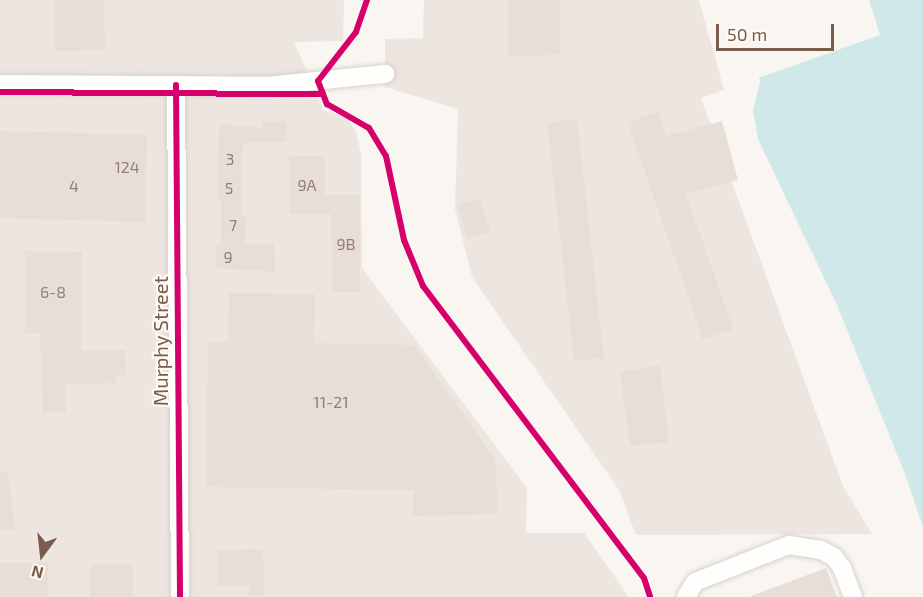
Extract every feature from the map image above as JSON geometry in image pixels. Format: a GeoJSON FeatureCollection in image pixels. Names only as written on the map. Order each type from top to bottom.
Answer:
{"type":"FeatureCollection","features":[{"type":"Feature","properties":{"kind":"street"},"geometry":{"type":"LineString","coordinates":[[0,84],[266,86],[385,74]]}},
{"type":"Feature","properties":{"kind":"street","name":"Murphy Street"},"geometry":{"type":"LineString","coordinates":[[176,85],[180,597]]}},
{"type":"Feature","properties":{"kind":"street"},"geometry":{"type":"LineString","coordinates":[[686,597],[695,582],[789,545],[821,550],[834,557],[842,568],[853,597]]}},
{"type":"Feature","properties":{"kind":"shaded area"},"geometry":{"type":"Polygon","coordinates":[[[0,0],[344,0],[343,41],[294,42],[324,110],[347,118],[356,132],[361,154],[362,268],[527,488],[526,533],[584,533],[629,597],[0,597],[0,0]]]}},
{"type":"Feature","properties":{"kind":"shaded area"},"geometry":{"type":"Polygon","coordinates":[[[424,0],[699,0],[724,90],[701,98],[843,486],[872,534],[636,535],[619,490],[472,277],[455,209],[458,109],[385,87],[385,39],[423,38],[424,0]]]}},
{"type":"Feature","properties":{"kind":"water"},"geometry":{"type":"Polygon","coordinates":[[[738,0],[923,0],[923,527],[905,474],[837,305],[758,139],[753,110],[760,82],[738,0]]]}},
{"type":"Feature","properties":{"kind":"pier"},"geometry":{"type":"Polygon","coordinates":[[[735,0],[869,0],[880,35],[756,79],[735,0]]]}},
{"type":"Feature","properties":{"kind":"building"},"geometry":{"type":"Polygon","coordinates":[[[54,0],[104,0],[105,50],[55,51],[54,0]]]}},
{"type":"Feature","properties":{"kind":"building"},"geometry":{"type":"Polygon","coordinates":[[[508,0],[560,0],[560,55],[508,56],[508,0]]]}},
{"type":"Feature","properties":{"kind":"building"},"geometry":{"type":"Polygon","coordinates":[[[658,112],[666,136],[722,121],[738,180],[686,193],[733,329],[703,340],[628,123],[658,112]]]}},
{"type":"Feature","properties":{"kind":"building"},"geometry":{"type":"Polygon","coordinates":[[[577,119],[604,358],[574,361],[547,123],[577,119]]]}},
{"type":"Feature","properties":{"kind":"building"},"geometry":{"type":"Polygon","coordinates":[[[286,121],[287,141],[243,143],[242,155],[241,215],[246,215],[245,244],[274,243],[275,272],[215,268],[217,244],[221,245],[221,199],[217,199],[219,124],[262,128],[262,122],[286,121]]]}},
{"type":"Feature","properties":{"kind":"building"},"geometry":{"type":"Polygon","coordinates":[[[0,131],[147,135],[145,222],[0,218],[0,131]]]}},
{"type":"Feature","properties":{"kind":"building"},"geometry":{"type":"Polygon","coordinates":[[[289,156],[325,156],[325,195],[360,195],[360,292],[332,292],[331,214],[289,214],[289,156]]]}},
{"type":"Feature","properties":{"kind":"building"},"geometry":{"type":"Polygon","coordinates":[[[480,199],[491,232],[468,239],[457,206],[480,199]]]}},
{"type":"Feature","properties":{"kind":"building"},"geometry":{"type":"Polygon","coordinates":[[[25,251],[82,252],[81,351],[125,350],[126,375],[116,375],[116,383],[65,384],[66,412],[43,413],[40,333],[25,333],[25,251]]]}},
{"type":"Feature","properties":{"kind":"building"},"geometry":{"type":"Polygon","coordinates":[[[229,293],[315,294],[314,343],[415,345],[495,460],[498,514],[413,516],[413,490],[206,487],[208,342],[228,342],[229,293]]]}},
{"type":"Feature","properties":{"kind":"building"},"geometry":{"type":"Polygon","coordinates":[[[660,366],[669,442],[630,446],[620,371],[660,366]]]}},
{"type":"Feature","properties":{"kind":"building"},"geometry":{"type":"Polygon","coordinates":[[[8,472],[15,529],[0,531],[0,473],[8,472]]]}},
{"type":"Feature","properties":{"kind":"building"},"geometry":{"type":"Polygon","coordinates":[[[263,549],[264,596],[249,596],[249,585],[218,586],[217,550],[263,549]]]}},
{"type":"Feature","properties":{"kind":"building"},"geometry":{"type":"Polygon","coordinates":[[[0,563],[48,563],[48,597],[0,597],[0,563]]]}},
{"type":"Feature","properties":{"kind":"building"},"geometry":{"type":"Polygon","coordinates":[[[133,564],[133,597],[90,597],[90,565],[133,564]]]}},
{"type":"Feature","properties":{"kind":"building"},"geometry":{"type":"Polygon","coordinates":[[[826,568],[837,597],[751,597],[751,596],[826,568]]]}},
{"type":"Feature","properties":{"kind":"cycle path"},"geometry":{"type":"LineString","coordinates":[[367,0],[356,32],[318,81],[327,104],[369,128],[386,156],[404,240],[423,286],[644,578],[650,597]]}},
{"type":"Feature","properties":{"kind":"cycle path"},"geometry":{"type":"LineString","coordinates":[[176,85],[180,597]]}},
{"type":"Feature","properties":{"kind":"cycle path"},"geometry":{"type":"LineString","coordinates":[[0,92],[323,94]]}}]}
